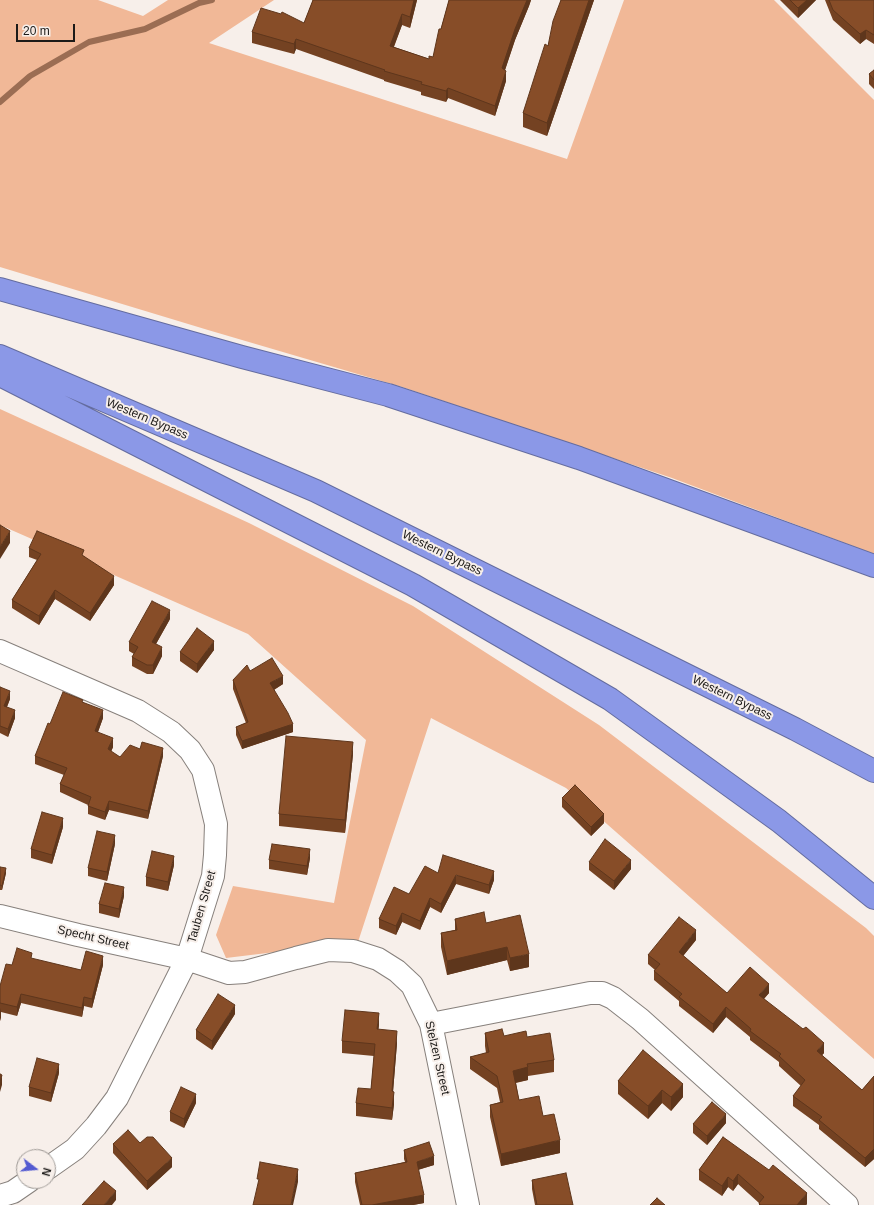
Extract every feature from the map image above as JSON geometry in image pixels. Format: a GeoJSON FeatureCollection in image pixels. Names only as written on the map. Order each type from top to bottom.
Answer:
{"type":"FeatureCollection","features":[{"type":"Feature","properties":{"kind":"highway"},"geometry":{"type":"LineString","coordinates":[[0,290],[242,357],[388,395],[579,458],[874,566]]}},
{"type":"Feature","properties":{"kind":"highway","name":"Western Bypass"},"geometry":{"type":"LineString","coordinates":[[0,356],[316,491],[795,729],[874,771]]}},
{"type":"Feature","properties":{"kind":"highway"},"geometry":{"type":"LineString","coordinates":[[0,375],[413,585],[610,699],[779,821],[874,898]]}},
{"type":"Feature","properties":{"kind":"street","name":"Tauben Street"},"geometry":{"type":"LineString","coordinates":[[0,651],[138,710],[171,732],[190,750],[203,770],[216,824],[213,876],[187,959],[117,1098],[96,1126],[75,1149],[56,1162]]}},
{"type":"Feature","properties":{"kind":"street","name":"Specht Street"},"geometry":{"type":"LineString","coordinates":[[0,916],[187,959]]}},
{"type":"Feature","properties":{"kind":"street","name":"Stelzen Street"},"geometry":{"type":"LineString","coordinates":[[187,959],[228,973],[246,972],[328,950],[353,951],[378,960],[396,970],[412,985],[431,1024],[468,1205]]}},
{"type":"Feature","properties":{"kind":"street"},"geometry":{"type":"LineString","coordinates":[[431,1024],[590,993],[602,993],[613,998],[640,1019],[847,1205]]}},
{"type":"Feature","properties":{"kind":"shaded area"},"geometry":{"type":"Polygon","coordinates":[[[0,0],[98,0],[143,16],[168,0],[274,0],[209,43],[567,159],[624,0],[774,0],[874,100],[874,554],[672,478],[402,387],[0,267],[0,0]]]}},
{"type":"Feature","properties":{"kind":"shaded area"},"geometry":{"type":"Polygon","coordinates":[[[0,409],[249,523],[413,606],[599,725],[866,928],[874,936],[874,1059],[566,788],[431,718],[358,942],[226,958],[216,935],[233,886],[334,903],[366,740],[248,634],[0,525],[0,409]]]}},
{"type":"Feature","properties":{"kind":"building"},"geometry":{"type":"Polygon","coordinates":[[[313,0],[414,0],[410,17],[402,14],[390,46],[429,59],[429,56],[433,57],[439,29],[441,29],[449,0],[527,0],[515,29],[502,68],[506,71],[495,106],[448,88],[446,91],[421,84],[422,82],[384,71],[385,70],[296,39],[294,44],[252,32],[261,8],[281,14],[282,12],[304,23],[313,0]]]}},
{"type":"Feature","properties":{"kind":"building"},"geometry":{"type":"Polygon","coordinates":[[[561,0],[589,0],[547,123],[523,113],[545,44],[548,46],[553,21],[561,0]]]}},
{"type":"Feature","properties":{"kind":"building"},"geometry":{"type":"Polygon","coordinates":[[[790,0],[807,0],[798,8],[790,0]]]}},
{"type":"Feature","properties":{"kind":"building"},"geometry":{"type":"Polygon","coordinates":[[[829,0],[874,0],[874,35],[866,30],[860,34],[833,10],[829,0]]]}},
{"type":"Feature","properties":{"kind":"building"},"geometry":{"type":"Polygon","coordinates":[[[874,70],[874,80],[869,74],[874,70]]]}},
{"type":"Feature","properties":{"kind":"building"},"geometry":{"type":"Polygon","coordinates":[[[0,525],[10,531],[0,547],[0,525]]]}},
{"type":"Feature","properties":{"kind":"building"},"geometry":{"type":"Polygon","coordinates":[[[37,531],[84,550],[82,555],[114,576],[90,613],[55,590],[39,616],[12,600],[41,554],[29,548],[37,531]]]}},
{"type":"Feature","properties":{"kind":"building"},"geometry":{"type":"Polygon","coordinates":[[[152,601],[170,610],[152,642],[162,647],[153,665],[147,665],[132,657],[138,647],[129,642],[152,601]]]}},
{"type":"Feature","properties":{"kind":"building"},"geometry":{"type":"Polygon","coordinates":[[[197,628],[214,641],[197,664],[180,652],[197,628]]]}},
{"type":"Feature","properties":{"kind":"building"},"geometry":{"type":"Polygon","coordinates":[[[272,658],[283,676],[270,683],[293,724],[242,741],[236,727],[248,722],[233,680],[247,665],[250,671],[272,658]]]}},
{"type":"Feature","properties":{"kind":"building"},"geometry":{"type":"Polygon","coordinates":[[[0,687],[10,691],[4,706],[15,710],[8,729],[0,726],[0,687]]]}},
{"type":"Feature","properties":{"kind":"building"},"geometry":{"type":"Polygon","coordinates":[[[63,692],[83,700],[82,702],[103,710],[95,731],[113,738],[108,749],[120,757],[130,745],[140,749],[142,742],[163,748],[148,811],[109,801],[105,812],[88,806],[91,797],[60,784],[67,768],[35,756],[48,723],[50,724],[63,692]]]}},
{"type":"Feature","properties":{"kind":"building"},"geometry":{"type":"Polygon","coordinates":[[[286,736],[353,742],[345,820],[279,814],[286,736]]]}},
{"type":"Feature","properties":{"kind":"building"},"geometry":{"type":"Polygon","coordinates":[[[575,785],[604,814],[591,827],[562,798],[575,785]]]}},
{"type":"Feature","properties":{"kind":"building"},"geometry":{"type":"Polygon","coordinates":[[[42,812],[63,818],[52,855],[31,849],[42,812]]]}},
{"type":"Feature","properties":{"kind":"building"},"geometry":{"type":"Polygon","coordinates":[[[97,831],[115,835],[107,872],[88,868],[97,831]]]}},
{"type":"Feature","properties":{"kind":"building"},"geometry":{"type":"Polygon","coordinates":[[[605,839],[631,860],[614,881],[589,862],[605,839]]]}},
{"type":"Feature","properties":{"kind":"building"},"geometry":{"type":"Polygon","coordinates":[[[272,844],[310,849],[307,866],[269,860],[272,844]]]}},
{"type":"Feature","properties":{"kind":"building"},"geometry":{"type":"Polygon","coordinates":[[[152,851],[174,856],[168,882],[146,877],[152,851]]]}},
{"type":"Feature","properties":{"kind":"building"},"geometry":{"type":"Polygon","coordinates":[[[443,855],[494,871],[489,885],[456,875],[441,904],[430,898],[420,921],[402,913],[396,926],[379,919],[394,887],[409,894],[425,866],[438,873],[443,855]]]}},
{"type":"Feature","properties":{"kind":"building"},"geometry":{"type":"Polygon","coordinates":[[[0,867],[6,868],[2,886],[0,885],[0,867]]]}},
{"type":"Feature","properties":{"kind":"building"},"geometry":{"type":"Polygon","coordinates":[[[105,883],[124,887],[119,909],[99,904],[105,883]]]}},
{"type":"Feature","properties":{"kind":"building"},"geometry":{"type":"Polygon","coordinates":[[[484,912],[486,923],[520,915],[529,954],[510,958],[507,947],[447,961],[441,933],[457,930],[455,919],[484,912]]]}},
{"type":"Feature","properties":{"kind":"building"},"geometry":{"type":"Polygon","coordinates":[[[679,917],[696,930],[679,952],[727,993],[750,967],[769,984],[759,995],[803,1029],[806,1027],[824,1043],[817,1051],[862,1090],[874,1076],[874,1149],[865,1158],[819,1120],[822,1117],[793,1096],[805,1080],[779,1056],[781,1054],[750,1031],[751,1029],[726,1007],[713,1024],[679,997],[682,994],[654,971],[660,964],[648,955],[679,917]]]}},
{"type":"Feature","properties":{"kind":"building"},"geometry":{"type":"Polygon","coordinates":[[[17,948],[32,953],[31,958],[81,970],[86,951],[103,956],[92,999],[84,997],[82,1008],[21,994],[17,1007],[0,1003],[0,986],[6,964],[12,965],[17,948]]]}},
{"type":"Feature","properties":{"kind":"building"},"geometry":{"type":"Polygon","coordinates":[[[218,994],[235,1005],[212,1041],[196,1030],[218,994]]]}},
{"type":"Feature","properties":{"kind":"building"},"geometry":{"type":"Polygon","coordinates":[[[345,1010],[379,1013],[377,1029],[397,1031],[392,1108],[356,1103],[358,1088],[371,1089],[375,1044],[342,1041],[345,1010]]]}},
{"type":"Feature","properties":{"kind":"building"},"geometry":{"type":"Polygon","coordinates":[[[502,1029],[504,1036],[526,1031],[527,1037],[550,1033],[554,1060],[527,1064],[528,1067],[513,1071],[519,1100],[539,1096],[543,1116],[554,1114],[560,1140],[501,1154],[490,1105],[503,1102],[497,1076],[470,1057],[489,1052],[485,1033],[502,1029]]]}},
{"type":"Feature","properties":{"kind":"building"},"geometry":{"type":"Polygon","coordinates":[[[643,1050],[683,1084],[671,1097],[662,1090],[648,1106],[618,1081],[643,1050]]]}},
{"type":"Feature","properties":{"kind":"building"},"geometry":{"type":"Polygon","coordinates":[[[37,1058],[59,1064],[51,1093],[29,1087],[37,1058]]]}},
{"type":"Feature","properties":{"kind":"building"},"geometry":{"type":"Polygon","coordinates":[[[181,1087],[196,1094],[184,1119],[170,1112],[181,1087]]]}},
{"type":"Feature","properties":{"kind":"building"},"geometry":{"type":"Polygon","coordinates":[[[712,1102],[726,1114],[707,1136],[693,1124],[712,1102]]]}},
{"type":"Feature","properties":{"kind":"building"},"geometry":{"type":"Polygon","coordinates":[[[128,1130],[140,1143],[147,1137],[153,1137],[172,1158],[147,1181],[113,1144],[128,1130]]]}},
{"type":"Feature","properties":{"kind":"building"},"geometry":{"type":"Polygon","coordinates":[[[723,1137],[769,1170],[773,1165],[807,1193],[797,1205],[760,1205],[759,1203],[764,1197],[738,1174],[733,1181],[728,1177],[722,1186],[699,1170],[723,1137]]]}},
{"type":"Feature","properties":{"kind":"building"},"geometry":{"type":"Polygon","coordinates":[[[429,1142],[434,1156],[417,1162],[424,1195],[372,1205],[362,1205],[355,1173],[407,1162],[404,1150],[429,1142]]]}},
{"type":"Feature","properties":{"kind":"building"},"geometry":{"type":"Polygon","coordinates":[[[260,1162],[298,1169],[291,1205],[253,1205],[259,1179],[257,1179],[260,1162]]]}},
{"type":"Feature","properties":{"kind":"building"},"geometry":{"type":"Polygon","coordinates":[[[566,1173],[573,1205],[537,1205],[532,1180],[566,1173]]]}},
{"type":"Feature","properties":{"kind":"building"},"geometry":{"type":"Polygon","coordinates":[[[104,1181],[116,1191],[104,1205],[82,1205],[104,1181]]]}},
{"type":"Feature","properties":{"kind":"building"},"geometry":{"type":"Polygon","coordinates":[[[657,1198],[665,1205],[650,1205],[657,1198]]]}},
{"type":"Feature","properties":{"kind":"waterway"},"geometry":{"type":"LineString","coordinates":[[0,102],[30,76],[89,42],[145,29],[199,3],[212,0]]}}]}
